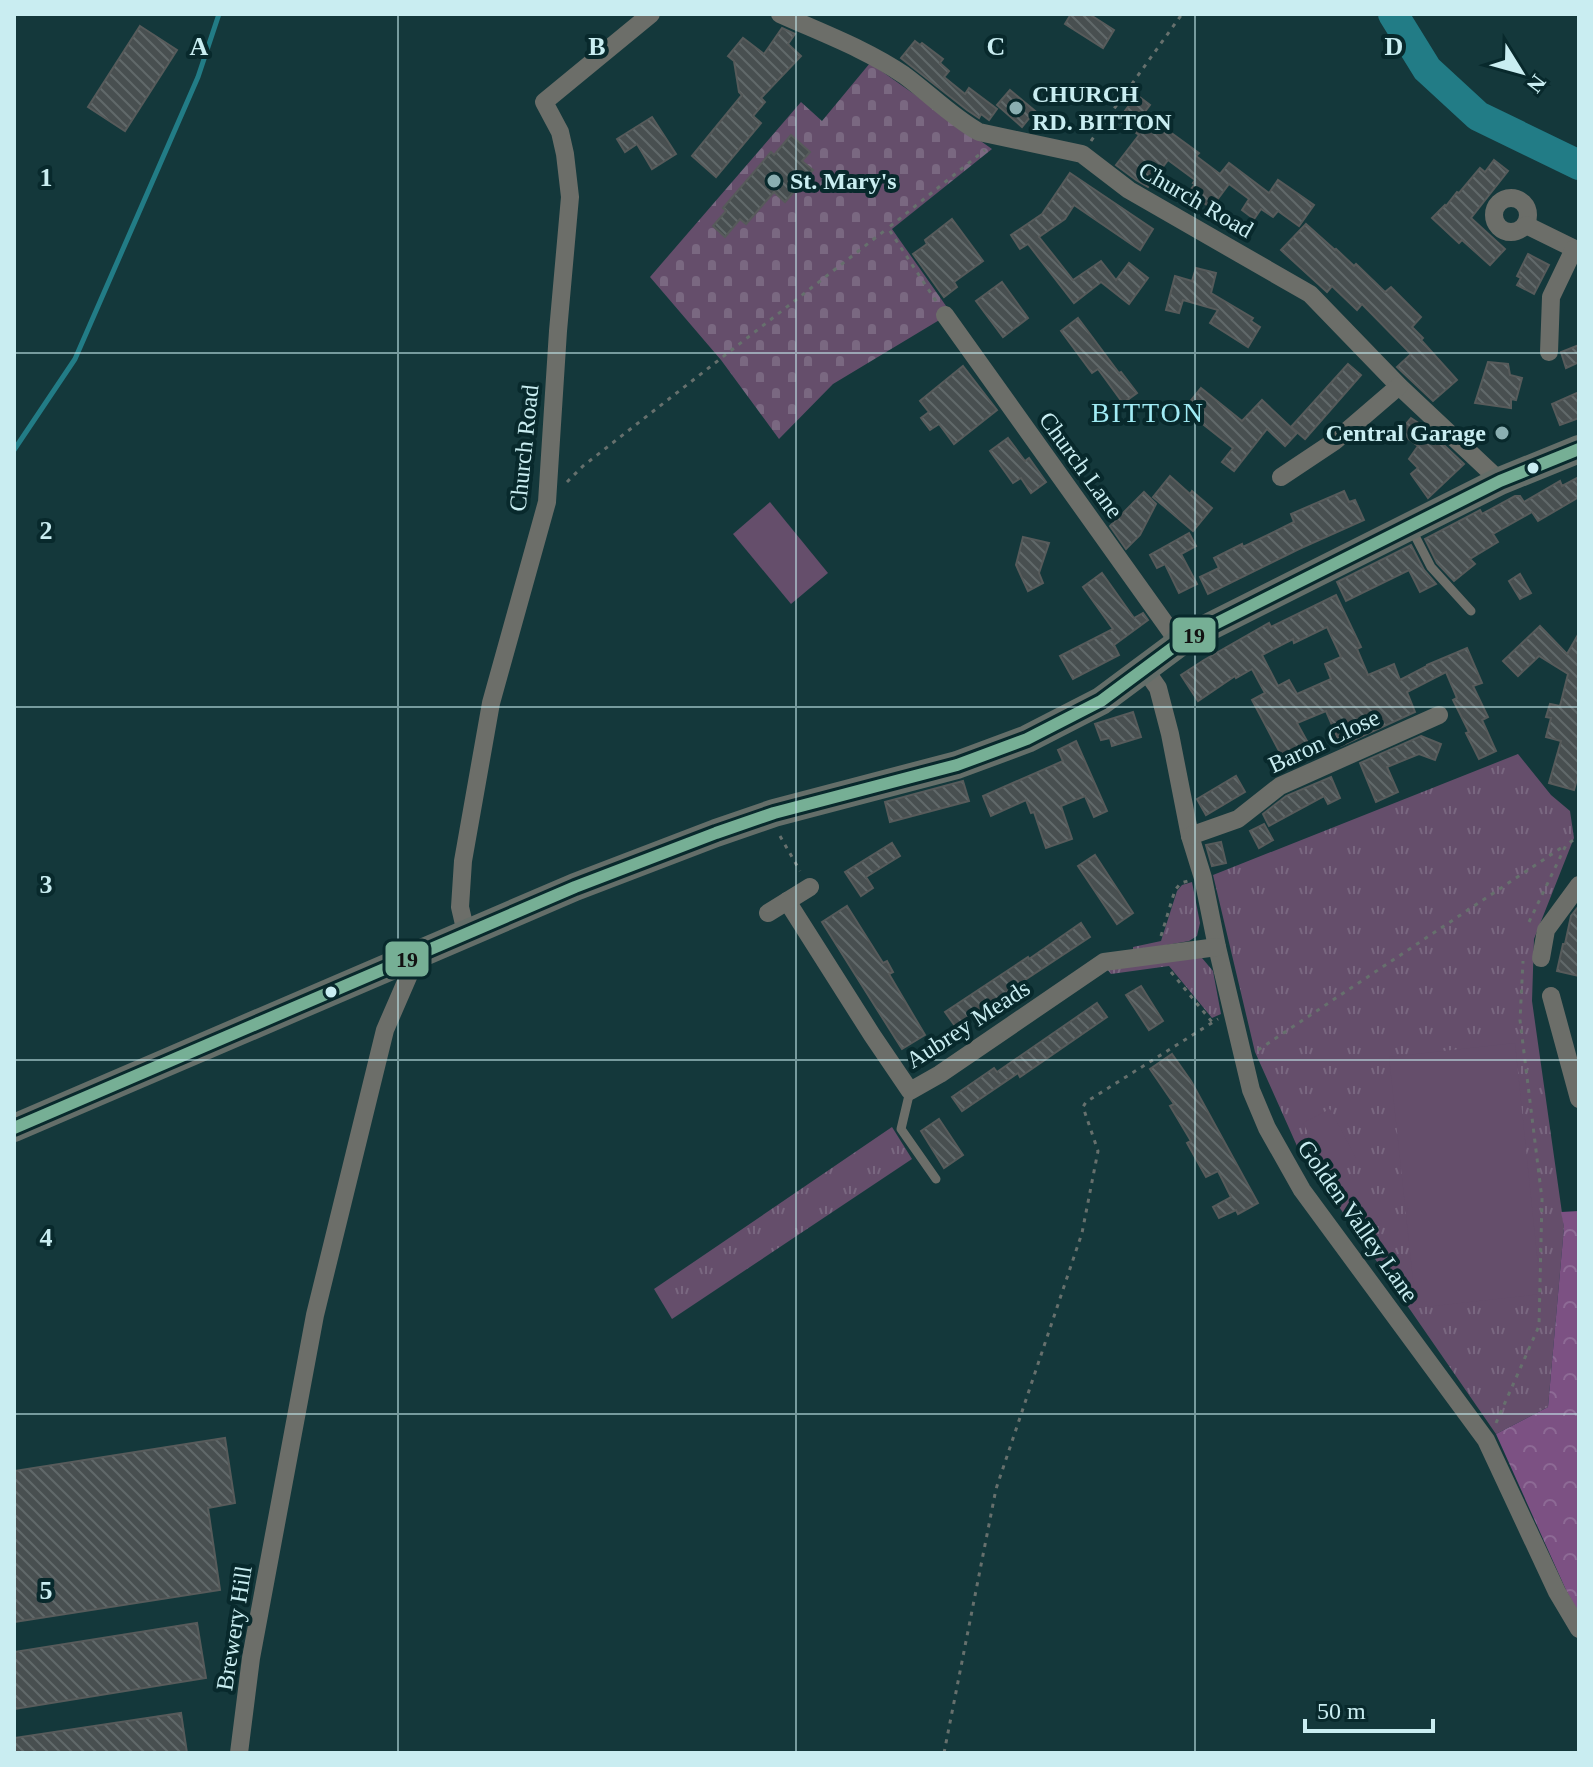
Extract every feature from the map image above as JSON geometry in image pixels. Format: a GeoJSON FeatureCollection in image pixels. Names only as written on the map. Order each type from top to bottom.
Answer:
{"type":"FeatureCollection","features":[{"type":"Feature","properties":{"kind":"main road"},"geometry":{"type":"LineString","coordinates":[[14,1128],[575,887],[774,813],[957,765],[1027,739],[1101,701],[1179,643],[1500,481],[1579,449]]}},
{"type":"Feature","properties":{"kind":"street","name":"Church Road"},"geometry":{"type":"LineString","coordinates":[[466,933],[460,907],[463,861],[491,703],[547,502],[570,197],[560,132],[544,102],[651,14]]}},
{"type":"Feature","properties":{"kind":"street","name":"Church Road"},"geometry":{"type":"LineString","coordinates":[[780,14],[873,55],[979,132],[1082,154],[1129,190],[1310,294],[1399,386],[1500,481]]}},
{"type":"Feature","properties":{"kind":"street"},"geometry":{"type":"LineString","coordinates":[[1526,225],[1577,250],[1551,297],[1549,352]]}},
{"type":"Feature","properties":{"kind":"street","name":"Church Lane"},"geometry":{"type":"LineString","coordinates":[[945,315],[1179,643]]}},
{"type":"Feature","properties":{"kind":"street"},"geometry":{"type":"LineString","coordinates":[[1281,477],[1335,441],[1399,386]]}},
{"type":"Feature","properties":{"kind":"street","name":"Golden Valley Lane"},"geometry":{"type":"LineString","coordinates":[[1144,668],[1158,688],[1251,1090],[1267,1128],[1302,1190],[1486,1440],[1557,1592],[1579,1629]]}},
{"type":"Feature","properties":{"kind":"street","name":"Baron Close"},"geometry":{"type":"LineString","coordinates":[[1190,836],[1238,819],[1280,786],[1439,715]]}},
{"type":"Feature","properties":{"kind":"street"},"geometry":{"type":"LineString","coordinates":[[1532,960],[1546,930],[1579,885]]}},
{"type":"Feature","properties":{"kind":"street"},"geometry":{"type":"LineString","coordinates":[[768,913],[810,887]]}},
{"type":"Feature","properties":{"kind":"street","name":"Aubrey Meads"},"geometry":{"type":"LineString","coordinates":[[787,901],[910,1091],[940,1074],[1104,962],[1217,947]]}},
{"type":"Feature","properties":{"kind":"street","name":"Brewery Hill"},"geometry":{"type":"LineString","coordinates":[[239,1753],[251,1658],[315,1315],[385,1030],[418,954]]}},
{"type":"Feature","properties":{"kind":"street"},"geometry":{"type":"LineString","coordinates":[[1551,996],[1579,1099]]}},
{"type":"Feature","properties":{"kind":"lane"},"geometry":{"type":"LineString","coordinates":[[1411,527],[1431,567],[1471,611]]}},
{"type":"Feature","properties":{"kind":"lane"},"geometry":{"type":"LineString","coordinates":[[910,1091],[901,1129],[936,1179]]}},
{"type":"Feature","properties":{"kind":"path"},"geometry":{"type":"LineString","coordinates":[[1082,154],[1182,14]]}},
{"type":"Feature","properties":{"kind":"path"},"geometry":{"type":"LineString","coordinates":[[547,502],[583,466],[988,147],[993,136]]}},
{"type":"Feature","properties":{"kind":"path"},"geometry":{"type":"LineString","coordinates":[[888,228],[945,315]]}},
{"type":"Feature","properties":{"kind":"path"},"geometry":{"type":"LineString","coordinates":[[774,813],[779,834],[810,887]]}},
{"type":"Feature","properties":{"kind":"path"},"geometry":{"type":"LineString","coordinates":[[1243,1054],[1255,1052],[1579,836]]}},
{"type":"Feature","properties":{"kind":"path"},"geometry":{"type":"LineString","coordinates":[[1529,922],[1566,845]]}},
{"type":"Feature","properties":{"kind":"path"},"geometry":{"type":"LineString","coordinates":[[1486,1440],[1539,1326],[1542,1199],[1520,1020],[1532,960]]}},
{"type":"Feature","properties":{"kind":"path"},"geometry":{"type":"LineString","coordinates":[[944,1753],[996,1489],[1082,1233],[1098,1151],[1083,1107],[1086,1102],[1232,1011]]}},
{"type":"Feature","properties":{"kind":"green space"},"geometry":{"type":"Polygon","coordinates":[[[870,63],[992,149],[892,229],[951,313],[833,384],[779,439],[721,360],[650,277],[801,102],[822,121],[870,63]]]}},
{"type":"Feature","properties":{"kind":"green space"},"geometry":{"type":"Polygon","coordinates":[[[770,502],[828,573],[791,604],[733,534],[770,502]]]}},
{"type":"Feature","properties":{"kind":"green space"},"geometry":{"type":"Polygon","coordinates":[[[1518,754],[1551,795],[1570,811],[1574,838],[1534,939],[1532,1001],[1564,1227],[1548,1407],[1496,1434],[1297,1146],[1255,1052],[1213,875],[1518,754]]]}},
{"type":"Feature","properties":{"kind":"green space"},"geometry":{"type":"Polygon","coordinates":[[[1192,882],[1200,923],[1197,936],[1189,941],[1133,951],[1133,947],[1161,941],[1177,891],[1182,885],[1192,882]]]}},
{"type":"Feature","properties":{"kind":"green space"},"geometry":{"type":"Polygon","coordinates":[[[1189,955],[1202,958],[1213,971],[1221,1014],[1212,1018],[1169,966],[1111,974],[1107,969],[1189,955]]]}},
{"type":"Feature","properties":{"kind":"green space"},"geometry":{"type":"Polygon","coordinates":[[[1515,1043],[1541,1294],[1416,1308],[1389,1057],[1515,1043]]]}},
{"type":"Feature","properties":{"kind":"green space"},"geometry":{"type":"Polygon","coordinates":[[[1330,1109],[1356,1158],[1328,1172],[1303,1123],[1330,1109]]]}},
{"type":"Feature","properties":{"kind":"green space"},"geometry":{"type":"Polygon","coordinates":[[[892,1127],[912,1159],[672,1319],[654,1289],[892,1127]]]}},
{"type":"Feature","properties":{"kind":"green space"},"geometry":{"type":"Polygon","coordinates":[[[1579,1211],[1579,1614],[1496,1434],[1548,1407],[1564,1227],[1561,1212],[1579,1211]]]}},
{"type":"Feature","properties":{"kind":"building"},"geometry":{"type":"Polygon","coordinates":[[[1071,14],[1089,14],[1114,30],[1103,48],[1065,24],[1071,14]]]}},
{"type":"Feature","properties":{"kind":"building"},"geometry":{"type":"Polygon","coordinates":[[[140,26],[177,50],[125,131],[88,107],[140,26]]]}},
{"type":"Feature","properties":{"kind":"building"},"geometry":{"type":"Polygon","coordinates":[[[782,28],[795,34],[788,44],[801,56],[761,98],[765,102],[753,116],[761,123],[716,177],[692,156],[742,95],[734,61],[728,56],[743,38],[764,54],[782,28]]]}},
{"type":"Feature","properties":{"kind":"building"},"geometry":{"type":"Polygon","coordinates":[[[915,41],[943,59],[940,63],[949,71],[944,77],[965,94],[969,88],[997,109],[989,120],[967,110],[901,58],[915,41]]]}},
{"type":"Feature","properties":{"kind":"building","name":"CHURCH RD. BITTON"},"geometry":{"type":"Polygon","coordinates":[[[1010,90],[1035,111],[1022,127],[997,105],[1010,90]]]}},
{"type":"Feature","properties":{"kind":"building"},"geometry":{"type":"Polygon","coordinates":[[[1137,95],[1150,105],[1144,113],[1199,153],[1196,156],[1220,174],[1229,163],[1269,193],[1278,180],[1314,205],[1299,226],[1278,211],[1273,217],[1261,209],[1254,219],[1242,210],[1249,199],[1229,184],[1211,208],[1204,203],[1202,206],[1187,194],[1195,180],[1168,160],[1148,187],[1136,180],[1116,165],[1139,135],[1118,120],[1137,95]]]}},
{"type":"Feature","properties":{"kind":"building"},"geometry":{"type":"Polygon","coordinates":[[[652,117],[676,154],[652,169],[637,144],[625,152],[617,139],[652,117]]]}},
{"type":"Feature","properties":{"kind":"building","name":"St. Mary's"},"geometry":{"type":"Polygon","coordinates":[[[791,135],[810,152],[802,161],[813,170],[785,202],[774,192],[746,224],[740,219],[725,237],[713,226],[726,211],[723,208],[771,152],[774,155],[791,135]]]}},
{"type":"Feature","properties":{"kind":"building"},"geometry":{"type":"Polygon","coordinates":[[[1494,160],[1508,171],[1471,218],[1505,249],[1490,265],[1462,240],[1459,243],[1432,218],[1480,168],[1485,172],[1494,160]]]}},
{"type":"Feature","properties":{"kind":"building"},"geometry":{"type":"Polygon","coordinates":[[[1070,173],[1153,229],[1140,250],[1074,205],[1065,219],[1039,237],[1073,280],[1101,261],[1116,280],[1129,263],[1148,278],[1129,304],[1101,282],[1074,303],[1028,244],[1020,249],[1011,235],[1042,214],[1070,173]]]}},
{"type":"Feature","properties":{"kind":"building"},"geometry":{"type":"Polygon","coordinates":[[[952,219],[983,261],[954,282],[957,287],[944,297],[913,254],[927,244],[925,240],[952,219]]]}},
{"type":"Feature","properties":{"kind":"building"},"geometry":{"type":"Polygon","coordinates":[[[1306,224],[1385,292],[1391,287],[1421,317],[1412,327],[1457,380],[1433,401],[1397,367],[1411,354],[1362,304],[1357,310],[1332,286],[1327,292],[1281,250],[1306,224]]]}},
{"type":"Feature","properties":{"kind":"building"},"geometry":{"type":"Polygon","coordinates":[[[1528,254],[1549,265],[1534,294],[1517,285],[1521,278],[1517,276],[1528,254]]]}},
{"type":"Feature","properties":{"kind":"building"},"geometry":{"type":"Polygon","coordinates":[[[1196,268],[1216,273],[1211,293],[1253,318],[1251,321],[1260,327],[1248,347],[1210,323],[1218,310],[1183,300],[1179,313],[1166,310],[1175,276],[1192,281],[1196,268]]]}},
{"type":"Feature","properties":{"kind":"building"},"geometry":{"type":"Polygon","coordinates":[[[1002,282],[1028,318],[1003,337],[976,301],[1002,282]]]}},
{"type":"Feature","properties":{"kind":"building"},"geometry":{"type":"Polygon","coordinates":[[[1078,318],[1137,393],[1123,403],[1098,369],[1092,373],[1061,331],[1078,318]]]}},
{"type":"Feature","properties":{"kind":"building"},"geometry":{"type":"Polygon","coordinates":[[[1579,345],[1579,362],[1566,368],[1561,352],[1579,345]]]}},
{"type":"Feature","properties":{"kind":"building"},"geometry":{"type":"Polygon","coordinates":[[[1488,362],[1508,364],[1510,375],[1522,378],[1516,400],[1511,399],[1511,408],[1475,403],[1488,362]]]}},
{"type":"Feature","properties":{"kind":"building"},"geometry":{"type":"Polygon","coordinates":[[[1348,364],[1361,375],[1305,439],[1291,427],[1348,364]]]}},
{"type":"Feature","properties":{"kind":"building"},"geometry":{"type":"Polygon","coordinates":[[[963,366],[997,410],[954,444],[939,424],[930,430],[921,418],[929,412],[920,401],[963,366]]]}},
{"type":"Feature","properties":{"kind":"building"},"geometry":{"type":"Polygon","coordinates":[[[1201,388],[1242,421],[1262,400],[1297,433],[1285,446],[1267,429],[1234,471],[1222,462],[1233,448],[1184,409],[1201,388]]]}},
{"type":"Feature","properties":{"kind":"building"},"geometry":{"type":"Polygon","coordinates":[[[1579,392],[1579,418],[1560,425],[1552,404],[1579,392]]]}},
{"type":"Feature","properties":{"kind":"building"},"geometry":{"type":"Polygon","coordinates":[[[1411,418],[1464,464],[1428,498],[1411,474],[1418,468],[1409,459],[1418,446],[1399,432],[1411,418]]]}},
{"type":"Feature","properties":{"kind":"building"},"geometry":{"type":"Polygon","coordinates":[[[1008,438],[1025,461],[1029,458],[1046,482],[1031,493],[1021,478],[1013,483],[990,451],[1008,438]]]}},
{"type":"Feature","properties":{"kind":"building"},"geometry":{"type":"Polygon","coordinates":[[[1170,476],[1212,508],[1193,531],[1153,497],[1170,476]]]}},
{"type":"Feature","properties":{"kind":"building"},"geometry":{"type":"Polygon","coordinates":[[[1579,477],[1579,497],[1538,521],[1532,512],[1493,534],[1498,542],[1470,559],[1475,564],[1454,581],[1437,563],[1425,539],[1480,510],[1482,514],[1515,496],[1520,496],[1524,502],[1560,481],[1562,486],[1579,477]]]}},
{"type":"Feature","properties":{"kind":"building"},"geometry":{"type":"Polygon","coordinates":[[[1344,491],[1349,502],[1355,500],[1364,520],[1208,594],[1200,577],[1219,568],[1214,558],[1294,522],[1291,514],[1344,491]]]}},
{"type":"Feature","properties":{"kind":"building"},"geometry":{"type":"Polygon","coordinates":[[[1144,492],[1156,504],[1140,535],[1126,549],[1110,526],[1144,492]]]}},
{"type":"Feature","properties":{"kind":"building"},"geometry":{"type":"Polygon","coordinates":[[[1189,533],[1196,546],[1181,554],[1197,584],[1179,593],[1165,564],[1157,568],[1150,555],[1189,533]]]}},
{"type":"Feature","properties":{"kind":"building"},"geometry":{"type":"Polygon","coordinates":[[[1023,537],[1049,543],[1039,573],[1043,583],[1028,591],[1016,565],[1023,537]]]}},
{"type":"Feature","properties":{"kind":"building"},"geometry":{"type":"Polygon","coordinates":[[[1411,545],[1424,570],[1436,584],[1420,592],[1409,570],[1346,601],[1337,582],[1411,545]]]}},
{"type":"Feature","properties":{"kind":"building"},"geometry":{"type":"Polygon","coordinates":[[[1102,573],[1134,618],[1143,613],[1148,620],[1114,645],[1119,655],[1073,679],[1060,656],[1113,629],[1083,587],[1102,573]]]}},
{"type":"Feature","properties":{"kind":"building"},"geometry":{"type":"Polygon","coordinates":[[[1520,574],[1531,593],[1520,599],[1509,581],[1520,574]]]}},
{"type":"Feature","properties":{"kind":"building"},"geometry":{"type":"Polygon","coordinates":[[[1336,595],[1361,647],[1357,649],[1368,675],[1394,664],[1400,680],[1467,648],[1482,683],[1473,686],[1488,717],[1482,720],[1496,751],[1479,759],[1453,700],[1457,698],[1446,672],[1407,692],[1415,712],[1341,746],[1326,711],[1297,723],[1312,750],[1286,764],[1252,700],[1265,693],[1252,669],[1235,676],[1198,701],[1181,675],[1269,623],[1271,627],[1336,595]],[[1327,627],[1294,643],[1293,639],[1262,655],[1278,686],[1289,680],[1297,694],[1331,679],[1325,664],[1341,657],[1327,627]]]}},
{"type":"Feature","properties":{"kind":"building"},"geometry":{"type":"Polygon","coordinates":[[[1540,626],[1567,654],[1579,633],[1579,772],[1574,790],[1549,783],[1561,741],[1546,737],[1551,718],[1546,717],[1550,704],[1560,706],[1568,674],[1539,656],[1518,676],[1503,661],[1540,626]]]}},
{"type":"Feature","properties":{"kind":"building"},"geometry":{"type":"Polygon","coordinates":[[[1133,712],[1141,737],[1112,746],[1110,738],[1101,740],[1095,724],[1133,712]]]}},
{"type":"Feature","properties":{"kind":"building"},"geometry":{"type":"Polygon","coordinates":[[[1421,736],[1441,744],[1435,760],[1419,754],[1387,767],[1398,792],[1376,802],[1360,763],[1421,736]]]}},
{"type":"Feature","properties":{"kind":"building"},"geometry":{"type":"Polygon","coordinates":[[[1076,741],[1107,811],[1094,817],[1085,796],[1061,806],[1072,839],[1046,848],[1034,812],[1031,813],[1026,800],[991,816],[983,796],[1063,761],[1058,750],[1076,741]]]}},
{"type":"Feature","properties":{"kind":"building"},"geometry":{"type":"Polygon","coordinates":[[[1236,776],[1245,792],[1206,815],[1197,799],[1236,776]]]}},
{"type":"Feature","properties":{"kind":"building"},"geometry":{"type":"Polygon","coordinates":[[[1331,777],[1340,798],[1328,804],[1324,796],[1269,826],[1263,814],[1286,796],[1331,777]]]}},
{"type":"Feature","properties":{"kind":"building"},"geometry":{"type":"Polygon","coordinates":[[[963,781],[969,801],[890,822],[885,802],[963,781]]]}},
{"type":"Feature","properties":{"kind":"building"},"geometry":{"type":"Polygon","coordinates":[[[1264,824],[1273,840],[1259,848],[1250,831],[1264,824]]]}},
{"type":"Feature","properties":{"kind":"building"},"geometry":{"type":"Polygon","coordinates":[[[1221,842],[1226,863],[1212,866],[1206,845],[1221,842]]]}},
{"type":"Feature","properties":{"kind":"building"},"geometry":{"type":"Polygon","coordinates":[[[892,843],[900,856],[866,877],[873,888],[861,896],[845,872],[892,843]]]}},
{"type":"Feature","properties":{"kind":"building"},"geometry":{"type":"Polygon","coordinates":[[[1095,855],[1133,913],[1117,924],[1078,866],[1095,855]]]}},
{"type":"Feature","properties":{"kind":"building"},"geometry":{"type":"Polygon","coordinates":[[[847,906],[883,963],[887,961],[893,972],[889,974],[925,1035],[902,1049],[822,922],[847,906]]]}},
{"type":"Feature","properties":{"kind":"building"},"geometry":{"type":"Polygon","coordinates":[[[1578,907],[1579,976],[1557,971],[1571,916],[1578,907]]]}},
{"type":"Feature","properties":{"kind":"building"},"geometry":{"type":"Polygon","coordinates":[[[1081,923],[1090,937],[955,1026],[945,1012],[1081,923]]]}},
{"type":"Feature","properties":{"kind":"building"},"geometry":{"type":"Polygon","coordinates":[[[1141,986],[1163,1021],[1149,1030],[1126,995],[1141,986]]]}},
{"type":"Feature","properties":{"kind":"building"},"geometry":{"type":"Polygon","coordinates":[[[1097,1003],[1107,1017],[1020,1077],[1018,1073],[962,1111],[952,1097],[994,1068],[997,1072],[1097,1003]]]}},
{"type":"Feature","properties":{"kind":"building"},"geometry":{"type":"Polygon","coordinates":[[[1172,1054],[1191,1081],[1258,1203],[1238,1214],[1236,1210],[1219,1218],[1213,1207],[1231,1197],[1218,1171],[1206,1177],[1187,1143],[1191,1141],[1170,1106],[1174,1104],[1150,1069],[1172,1054]]]}},
{"type":"Feature","properties":{"kind":"building"},"geometry":{"type":"Polygon","coordinates":[[[939,1119],[963,1155],[944,1168],[921,1131],[939,1119]]]}},
{"type":"Feature","properties":{"kind":"building"},"geometry":{"type":"Polygon","coordinates":[[[225,1438],[235,1503],[208,1508],[220,1590],[14,1622],[14,1471],[225,1438]]]}},
{"type":"Feature","properties":{"kind":"building"},"geometry":{"type":"Polygon","coordinates":[[[197,1623],[206,1678],[14,1709],[14,1652],[197,1623]]]}},
{"type":"Feature","properties":{"kind":"building"},"geometry":{"type":"Polygon","coordinates":[[[181,1713],[187,1753],[14,1753],[14,1738],[181,1713]]]}},
{"type":"Feature","properties":{"kind":"waterway"},"geometry":{"type":"LineString","coordinates":[[14,450],[75,359],[198,77],[219,14]]}},
{"type":"Feature","properties":{"kind":"waterway"},"geometry":{"type":"LineString","coordinates":[[1393,14],[1427,69],[1478,116],[1579,165]]}},
{"type":"Feature","properties":{"kind":"transit line","name":"19"},"geometry":{"type":"LineString","coordinates":[[14,1128],[575,887],[774,813],[957,765],[1027,739],[1101,701],[1179,643],[1207,628],[1500,481],[1579,449]]}},
{"type":"Feature","properties":{"kind":"place","name":"CHURCH RD. BITTON"},"geometry":{"type":"Point","coordinates":[1016,108]}},
{"type":"Feature","properties":{"kind":"place","name":"St. Mary's"},"geometry":{"type":"Point","coordinates":[774,181]}},
{"type":"Feature","properties":{"kind":"place","name":"Central Garage"},"geometry":{"type":"Point","coordinates":[1502,433]}},
{"type":"Feature","properties":{"kind":"district","name":"BITTON"},"geometry":{"type":"Point","coordinates":[1148,412]}}]}
